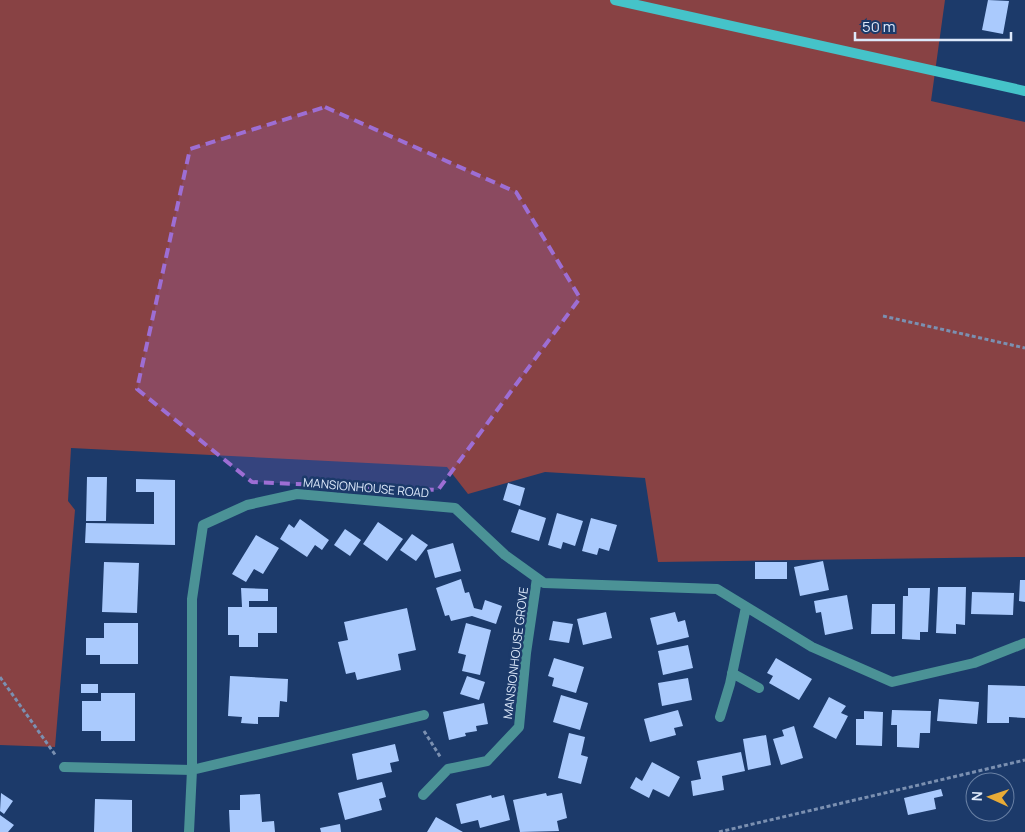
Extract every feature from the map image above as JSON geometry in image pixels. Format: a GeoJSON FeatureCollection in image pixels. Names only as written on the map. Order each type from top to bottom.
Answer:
{"type":"FeatureCollection","features":[{"type":"Feature","properties":{"kind":"main road"},"geometry":{"type":"LineString","coordinates":[[615,0],[1025,91]]}},
{"type":"Feature","properties":{"kind":"street","name":"MANSIONHOUSE ROAD"},"geometry":{"type":"LineString","coordinates":[[189,832],[192,770],[192,599],[203,525],[247,505],[297,494],[455,508],[506,555],[544,583],[717,589],[812,647],[892,682],[974,663],[1025,644]]}},
{"type":"Feature","properties":{"kind":"street","name":"MANSIONHOUSE GROVE"},"geometry":{"type":"LineString","coordinates":[[448,769],[487,761],[520,727],[526,653],[537,578]]}},
{"type":"Feature","properties":{"kind":"street"},"geometry":{"type":"LineString","coordinates":[[720,717],[732,673],[746,607]]}},
{"type":"Feature","properties":{"kind":"street"},"geometry":{"type":"LineString","coordinates":[[732,673],[759,688]]}},
{"type":"Feature","properties":{"kind":"street"},"geometry":{"type":"LineString","coordinates":[[64,767],[192,770],[420,716]]}},
{"type":"Feature","properties":{"kind":"street"},"geometry":{"type":"LineString","coordinates":[[423,795],[448,769]]}},
{"type":"Feature","properties":{"kind":"path"},"geometry":{"type":"LineString","coordinates":[[883,316],[1025,348]]}},
{"type":"Feature","properties":{"kind":"path"},"geometry":{"type":"LineString","coordinates":[[0,677],[64,767]]}},
{"type":"Feature","properties":{"kind":"path"},"geometry":{"type":"LineString","coordinates":[[420,716],[448,769]]}},
{"type":"Feature","properties":{"kind":"path"},"geometry":{"type":"LineString","coordinates":[[719,832],[1025,760]]}},
{"type":"Feature","properties":{"kind":"highlighted area"},"geometry":{"type":"Polygon","coordinates":[[[325,107],[516,192],[580,298],[438,490],[252,482],[137,389],[190,149],[325,107]]]}},
{"type":"Feature","properties":{"kind":"shaded area"},"geometry":{"type":"Polygon","coordinates":[[[0,0],[945,0],[931,101],[1025,122],[1025,557],[658,562],[645,478],[545,472],[468,494],[447,467],[71,448],[68,501],[75,510],[55,747],[0,745],[0,0]]]}},
{"type":"Feature","properties":{"kind":"building"},"geometry":{"type":"Polygon","coordinates":[[[988,0],[1009,1],[1003,34],[982,30],[988,0]]]}},
{"type":"Feature","properties":{"kind":"building"},"geometry":{"type":"Polygon","coordinates":[[[87,477],[107,477],[106,521],[86,521],[87,477]]]}},
{"type":"Feature","properties":{"kind":"building"},"geometry":{"type":"Polygon","coordinates":[[[136,479],[175,480],[175,545],[85,543],[86,523],[154,524],[154,492],[136,492],[136,479]]]}},
{"type":"Feature","properties":{"kind":"building"},"geometry":{"type":"Polygon","coordinates":[[[508,483],[525,488],[520,506],[503,500],[508,483]]]}},
{"type":"Feature","properties":{"kind":"building"},"geometry":{"type":"Polygon","coordinates":[[[519,509],[546,518],[539,541],[511,532],[519,509]]]}},
{"type":"Feature","properties":{"kind":"building"},"geometry":{"type":"Polygon","coordinates":[[[557,513],[583,521],[575,546],[563,542],[561,549],[548,545],[557,513]]]}},
{"type":"Feature","properties":{"kind":"building"},"geometry":{"type":"Polygon","coordinates":[[[591,518],[617,525],[609,551],[599,548],[597,555],[582,551],[591,518]]]}},
{"type":"Feature","properties":{"kind":"building"},"geometry":{"type":"Polygon","coordinates":[[[300,519],[329,540],[322,550],[315,545],[307,557],[280,539],[289,524],[294,528],[300,519]]]}},
{"type":"Feature","properties":{"kind":"building"},"geometry":{"type":"Polygon","coordinates":[[[378,522],[403,539],[387,561],[363,544],[378,522]]]}},
{"type":"Feature","properties":{"kind":"building"},"geometry":{"type":"Polygon","coordinates":[[[345,529],[361,540],[350,556],[334,545],[345,529]]]}},
{"type":"Feature","properties":{"kind":"building"},"geometry":{"type":"Polygon","coordinates":[[[412,534],[428,545],[416,561],[400,550],[412,534]]]}},
{"type":"Feature","properties":{"kind":"building"},"geometry":{"type":"Polygon","coordinates":[[[256,535],[279,548],[263,574],[254,569],[246,582],[232,574],[256,535]]]}},
{"type":"Feature","properties":{"kind":"building"},"geometry":{"type":"Polygon","coordinates":[[[453,543],[461,571],[435,578],[427,550],[453,543]]]}},
{"type":"Feature","properties":{"kind":"building"},"geometry":{"type":"Polygon","coordinates":[[[823,561],[829,590],[800,596],[794,567],[823,561]]]}},
{"type":"Feature","properties":{"kind":"building"},"geometry":{"type":"Polygon","coordinates":[[[104,562],[139,563],[137,613],[102,612],[104,562]]]}},
{"type":"Feature","properties":{"kind":"building"},"geometry":{"type":"Polygon","coordinates":[[[755,562],[787,562],[787,579],[755,579],[755,562]]]}},
{"type":"Feature","properties":{"kind":"building"},"geometry":{"type":"Polygon","coordinates":[[[461,579],[465,593],[469,592],[474,608],[482,610],[485,600],[502,606],[496,624],[472,616],[451,621],[449,615],[445,616],[436,588],[461,579]]]}},
{"type":"Feature","properties":{"kind":"building"},"geometry":{"type":"Polygon","coordinates":[[[1020,580],[1025,580],[1025,602],[1019,601],[1020,580]]]}},
{"type":"Feature","properties":{"kind":"building"},"geometry":{"type":"Polygon","coordinates":[[[938,587],[966,587],[965,625],[956,624],[956,634],[936,633],[938,587]]]}},
{"type":"Feature","properties":{"kind":"building"},"geometry":{"type":"Polygon","coordinates":[[[241,588],[268,589],[268,601],[249,601],[249,607],[277,607],[277,633],[258,633],[258,647],[239,647],[239,635],[228,635],[228,607],[242,607],[241,588]]]}},
{"type":"Feature","properties":{"kind":"building"},"geometry":{"type":"Polygon","coordinates":[[[908,588],[930,588],[928,632],[920,632],[920,640],[902,639],[903,596],[908,596],[908,588]]]}},
{"type":"Feature","properties":{"kind":"building"},"geometry":{"type":"Polygon","coordinates":[[[972,592],[1014,593],[1013,615],[971,614],[972,592]]]}},
{"type":"Feature","properties":{"kind":"building"},"geometry":{"type":"Polygon","coordinates":[[[847,595],[853,629],[825,635],[821,612],[816,613],[814,601],[847,595]]]}},
{"type":"Feature","properties":{"kind":"building"},"geometry":{"type":"Polygon","coordinates":[[[872,604],[895,604],[895,634],[871,634],[872,604]]]}},
{"type":"Feature","properties":{"kind":"building"},"geometry":{"type":"Polygon","coordinates":[[[407,608],[416,650],[398,654],[401,670],[357,680],[355,672],[346,674],[338,642],[348,640],[344,622],[407,608]]]}},
{"type":"Feature","properties":{"kind":"building"},"geometry":{"type":"Polygon","coordinates":[[[606,612],[612,638],[583,645],[577,619],[606,612]]]}},
{"type":"Feature","properties":{"kind":"building"},"geometry":{"type":"Polygon","coordinates":[[[675,612],[678,622],[685,620],[689,637],[657,645],[650,618],[675,612]]]}},
{"type":"Feature","properties":{"kind":"building"},"geometry":{"type":"Polygon","coordinates":[[[553,621],[573,624],[569,643],[549,640],[553,621]]]}},
{"type":"Feature","properties":{"kind":"building"},"geometry":{"type":"Polygon","coordinates":[[[104,623],[138,623],[138,664],[100,664],[100,655],[86,655],[86,638],[104,638],[104,623]]]}},
{"type":"Feature","properties":{"kind":"building"},"geometry":{"type":"Polygon","coordinates":[[[466,623],[491,630],[480,675],[462,671],[466,655],[458,653],[466,623]]]}},
{"type":"Feature","properties":{"kind":"building"},"geometry":{"type":"Polygon","coordinates":[[[688,645],[693,668],[663,675],[658,651],[688,645]]]}},
{"type":"Feature","properties":{"kind":"building"},"geometry":{"type":"Polygon","coordinates":[[[554,658],[584,667],[576,693],[552,686],[554,678],[548,676],[554,658]]]}},
{"type":"Feature","properties":{"kind":"building"},"geometry":{"type":"Polygon","coordinates":[[[776,658],[812,679],[799,700],[769,683],[773,676],[767,673],[776,658]]]}},
{"type":"Feature","properties":{"kind":"building"},"geometry":{"type":"Polygon","coordinates":[[[230,676],[288,679],[287,702],[280,701],[279,717],[258,717],[258,724],[241,723],[242,717],[228,716],[230,676]]]}},
{"type":"Feature","properties":{"kind":"building"},"geometry":{"type":"Polygon","coordinates":[[[467,676],[485,682],[479,700],[460,694],[467,676]]]}},
{"type":"Feature","properties":{"kind":"building"},"geometry":{"type":"Polygon","coordinates":[[[688,678],[692,700],[662,706],[658,683],[688,678]]]}},
{"type":"Feature","properties":{"kind":"building"},"geometry":{"type":"Polygon","coordinates":[[[81,684],[98,684],[98,693],[81,693],[81,684]]]}},
{"type":"Feature","properties":{"kind":"building"},"geometry":{"type":"Polygon","coordinates":[[[988,685],[1025,686],[1025,718],[1009,717],[1009,723],[987,723],[988,685]]]}},
{"type":"Feature","properties":{"kind":"building"},"geometry":{"type":"Polygon","coordinates":[[[101,693],[135,693],[135,741],[101,741],[101,731],[82,731],[82,701],[101,701],[101,693]]]}},
{"type":"Feature","properties":{"kind":"building"},"geometry":{"type":"Polygon","coordinates":[[[561,695],[588,703],[580,730],[553,722],[561,695]]]}},
{"type":"Feature","properties":{"kind":"building"},"geometry":{"type":"Polygon","coordinates":[[[829,697],[846,706],[841,713],[848,716],[836,739],[813,727],[829,697]]]}},
{"type":"Feature","properties":{"kind":"building"},"geometry":{"type":"Polygon","coordinates":[[[939,699],[979,702],[977,724],[937,721],[939,699]]]}},
{"type":"Feature","properties":{"kind":"building"},"geometry":{"type":"Polygon","coordinates":[[[484,703],[488,724],[476,726],[477,731],[465,733],[466,736],[449,740],[443,712],[484,703]]]}},
{"type":"Feature","properties":{"kind":"building"},"geometry":{"type":"Polygon","coordinates":[[[678,710],[683,726],[674,728],[676,735],[650,742],[644,719],[678,710]]]}},
{"type":"Feature","properties":{"kind":"building"},"geometry":{"type":"Polygon","coordinates":[[[892,710],[931,711],[930,733],[920,733],[919,748],[897,747],[897,725],[891,725],[892,710]]]}},
{"type":"Feature","properties":{"kind":"building"},"geometry":{"type":"Polygon","coordinates":[[[864,711],[883,712],[882,746],[856,745],[856,719],[864,719],[864,711]]]}},
{"type":"Feature","properties":{"kind":"building"},"geometry":{"type":"Polygon","coordinates":[[[794,726],[803,758],[781,765],[773,739],[784,736],[782,730],[794,726]]]}},
{"type":"Feature","properties":{"kind":"building"},"geometry":{"type":"Polygon","coordinates":[[[569,733],[585,737],[581,755],[588,757],[581,784],[558,778],[569,733]]]}},
{"type":"Feature","properties":{"kind":"building"},"geometry":{"type":"Polygon","coordinates":[[[766,735],[771,765],[748,770],[743,739],[766,735]]]}},
{"type":"Feature","properties":{"kind":"building"},"geometry":{"type":"Polygon","coordinates":[[[395,744],[399,761],[390,763],[392,772],[357,780],[352,754],[395,744]]]}},
{"type":"Feature","properties":{"kind":"building"},"geometry":{"type":"Polygon","coordinates":[[[741,752],[745,771],[722,776],[724,790],[693,796],[691,781],[701,779],[697,761],[741,752]]]}},
{"type":"Feature","properties":{"kind":"building"},"geometry":{"type":"Polygon","coordinates":[[[652,762],[680,777],[669,797],[653,789],[649,798],[630,788],[636,777],[642,781],[652,762]]]}},
{"type":"Feature","properties":{"kind":"building"},"geometry":{"type":"Polygon","coordinates":[[[382,782],[386,797],[379,799],[382,810],[345,820],[338,793],[382,782]]]}},
{"type":"Feature","properties":{"kind":"building"},"geometry":{"type":"Polygon","coordinates":[[[941,789],[943,796],[934,798],[936,809],[908,815],[904,798],[941,789]]]}},
{"type":"Feature","properties":{"kind":"building"},"geometry":{"type":"Polygon","coordinates":[[[1,793],[13,801],[4,814],[0,811],[1,793]]]}},
{"type":"Feature","properties":{"kind":"building"},"geometry":{"type":"Polygon","coordinates":[[[546,793],[547,796],[562,793],[567,818],[557,821],[559,831],[520,832],[513,800],[546,793]]]}},
{"type":"Feature","properties":{"kind":"building"},"geometry":{"type":"Polygon","coordinates":[[[260,794],[262,822],[274,821],[275,832],[230,832],[229,810],[240,810],[240,795],[260,794]]]}},
{"type":"Feature","properties":{"kind":"building"},"geometry":{"type":"Polygon","coordinates":[[[491,795],[492,798],[504,795],[510,820],[480,828],[478,820],[461,824],[456,804],[491,795]]]}},
{"type":"Feature","properties":{"kind":"building"},"geometry":{"type":"Polygon","coordinates":[[[95,799],[132,800],[132,832],[94,832],[95,799]]]}},
{"type":"Feature","properties":{"kind":"building"},"geometry":{"type":"Polygon","coordinates":[[[0,815],[14,825],[8,832],[0,832],[0,815]]]}},
{"type":"Feature","properties":{"kind":"building"},"geometry":{"type":"Polygon","coordinates":[[[436,817],[463,832],[427,832],[436,817]]]}},
{"type":"Feature","properties":{"kind":"building"},"geometry":{"type":"Polygon","coordinates":[[[340,824],[341,832],[321,832],[320,828],[340,824]]]}}]}
